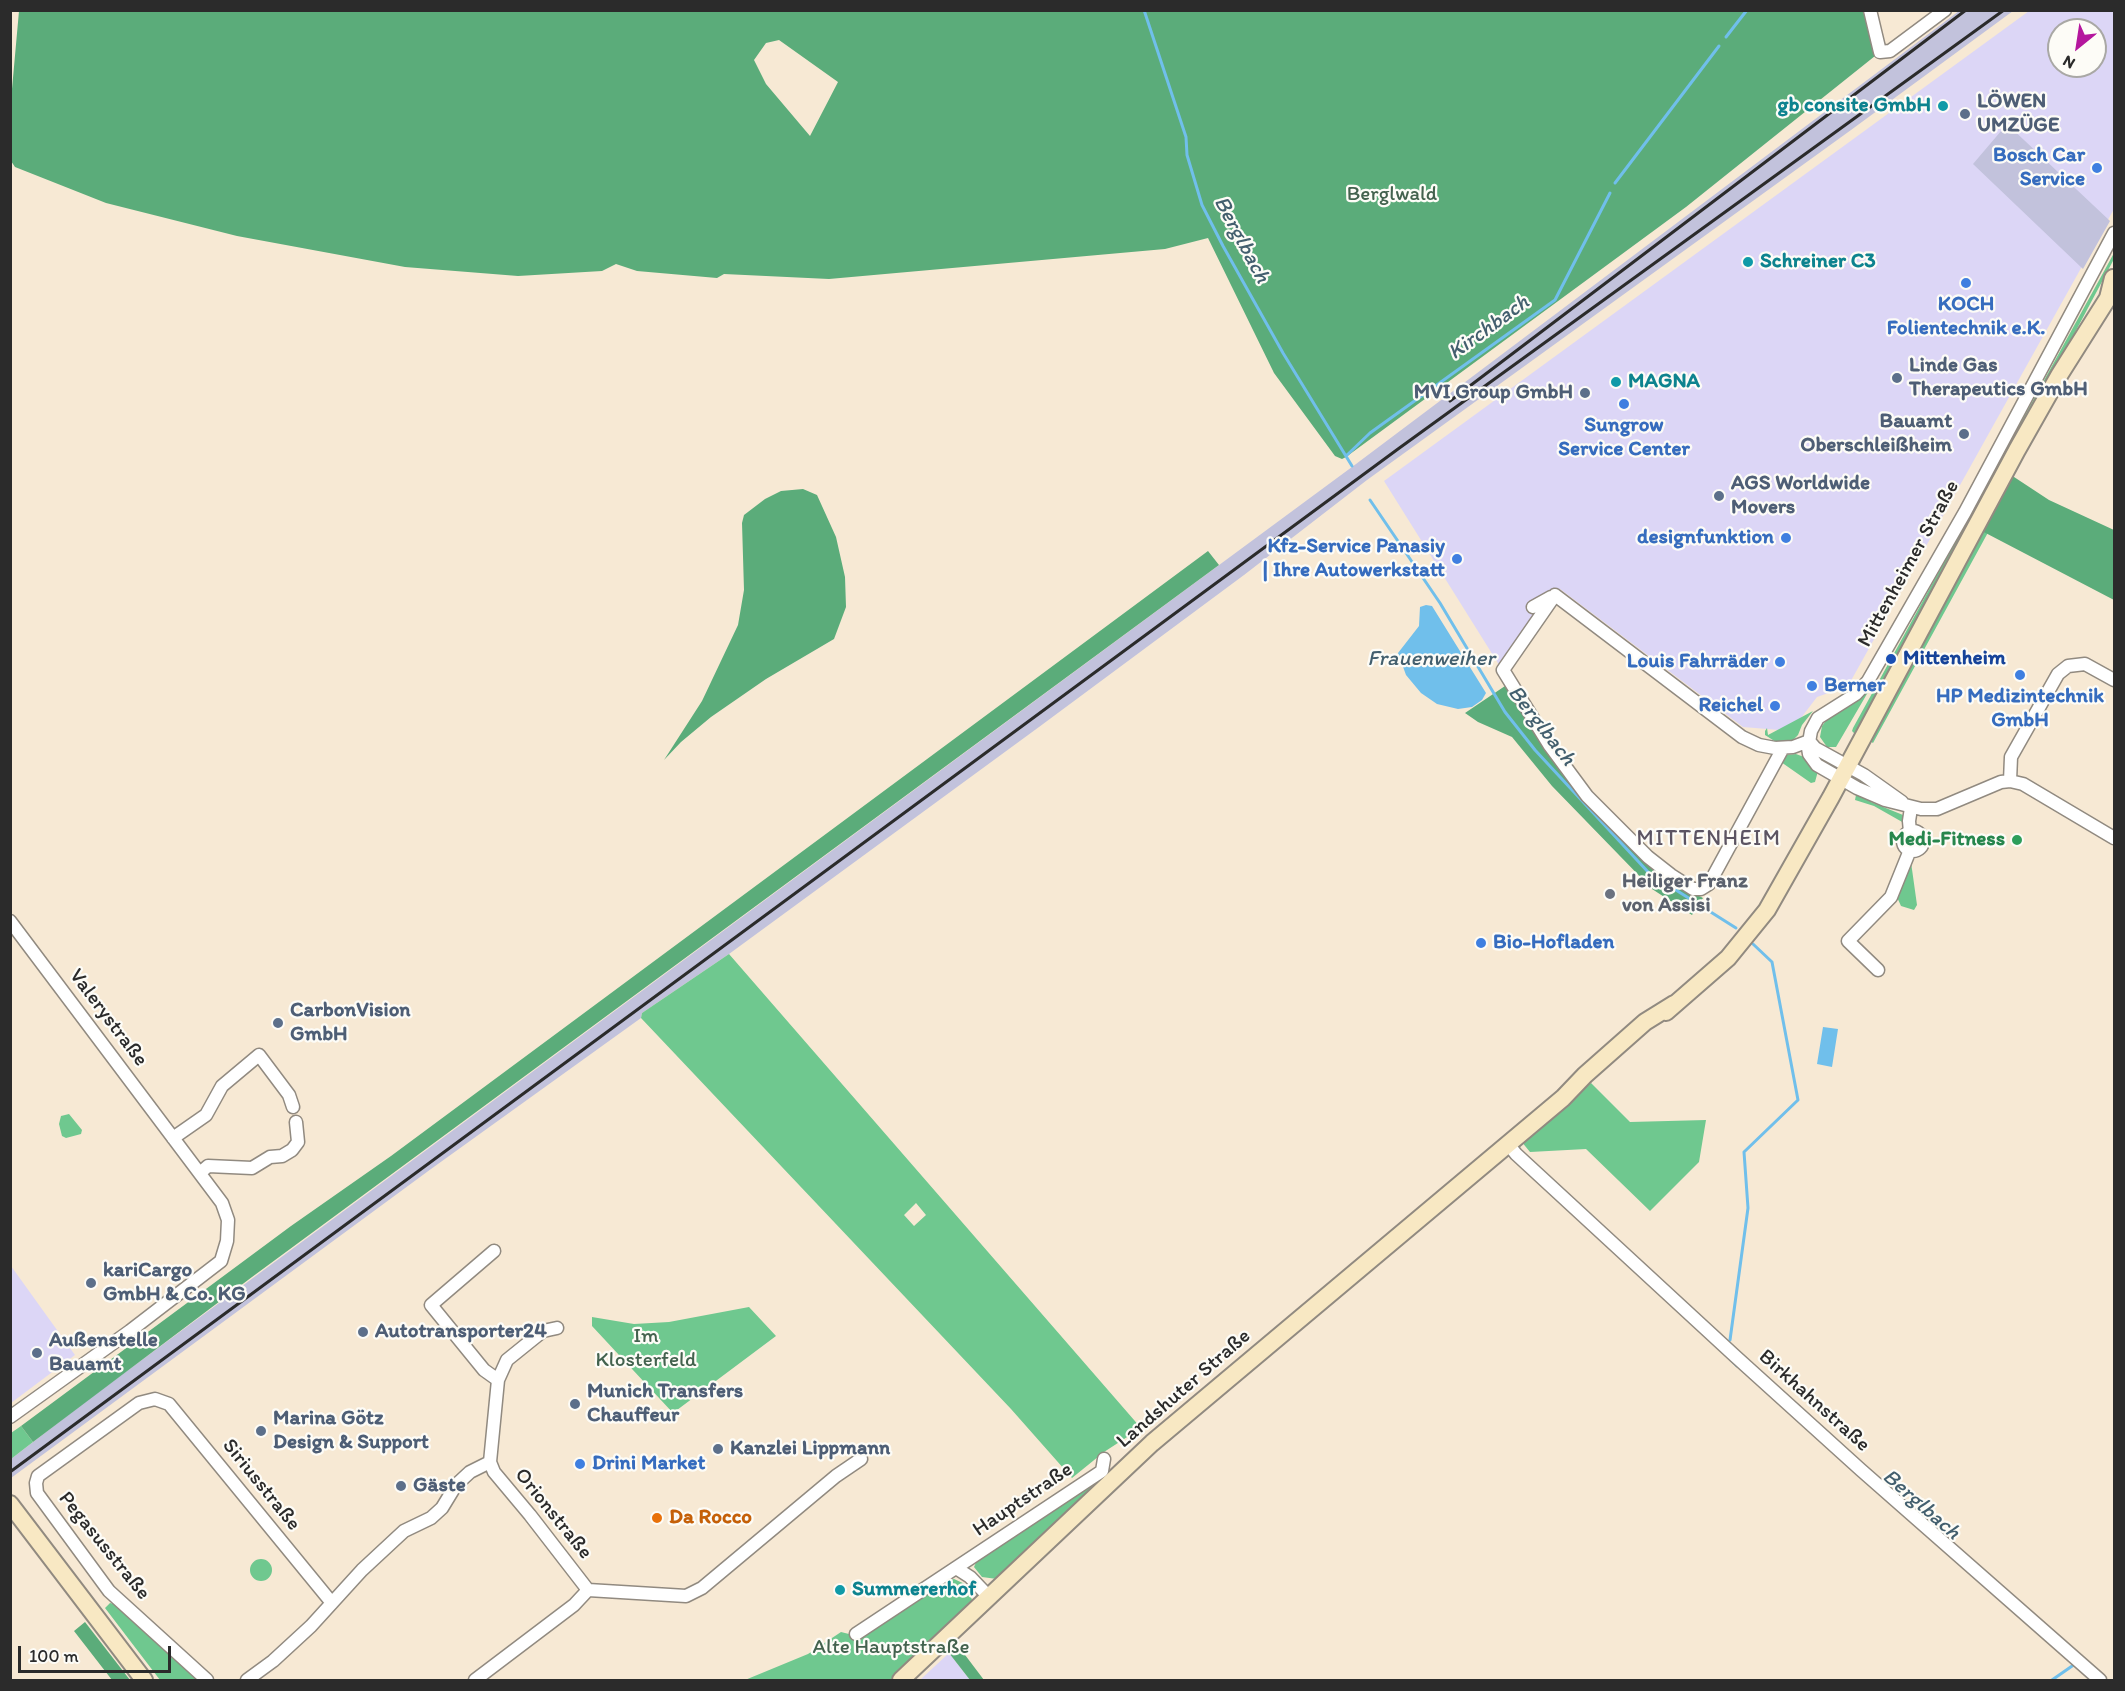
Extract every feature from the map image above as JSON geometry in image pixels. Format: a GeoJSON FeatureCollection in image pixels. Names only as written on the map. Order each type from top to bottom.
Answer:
{"type":"FeatureCollection","features":[{"type":"Feature","properties":{"kind":"main road","name":"Mittenheimer Straße"},"geometry":{"type":"LineString","coordinates":[[1844,772],[2060,374],[2109,298],[2114,278]]}},
{"type":"Feature","properties":{"kind":"main road"},"geometry":{"type":"LineString","coordinates":[[1508,1144],[1645,1022],[1674,1004],[1721,964],[1749,934],[1778,892],[1844,772]]}},
{"type":"Feature","properties":{"kind":"main road","name":"Landshuter Straße"},"geometry":{"type":"LineString","coordinates":[[901,1680],[1152,1443],[1508,1144]]}},
{"type":"Feature","properties":{"kind":"main road"},"geometry":{"type":"LineString","coordinates":[[10,1504],[144,1680]]}},
{"type":"Feature","properties":{"kind":"street"},"geometry":{"type":"LineString","coordinates":[[1870,10],[1880,52],[1890,51],[1945,10]]}},
{"type":"Feature","properties":{"kind":"street","name":"Mittenheimer Straße"},"geometry":{"type":"LineString","coordinates":[[1809,741],[1818,718],[1856,694],[1869,681],[1965,512],[2115,233]]}},
{"type":"Feature","properties":{"kind":"street"},"geometry":{"type":"LineString","coordinates":[[1555,596],[1503,670],[1550,746],[1587,796],[1648,857],[1671,875],[1693,889],[1701,889],[1709,884],[1783,748]]}},
{"type":"Feature","properties":{"kind":"street"},"geometry":{"type":"LineString","coordinates":[[1533,607],[1555,596]]}},
{"type":"Feature","properties":{"kind":"street"},"geometry":{"type":"LineString","coordinates":[[1555,596],[1742,737],[1759,745],[1783,748],[1809,741],[1844,772],[1910,807],[1937,809],[2001,782],[2010,781],[2023,784],[2115,838]]}},
{"type":"Feature","properties":{"kind":"street"},"geometry":{"type":"LineString","coordinates":[[2010,781],[2011,757],[2058,674],[2068,666],[2085,664],[2115,680]]}},
{"type":"Feature","properties":{"kind":"street"},"geometry":{"type":"LineString","coordinates":[[1878,970],[1848,941],[1891,897],[1910,850],[1918,849],[1922,841],[1918,833],[1910,832],[1910,807]]}},
{"type":"Feature","properties":{"kind":"street","name":"Valerystraße"},"geometry":{"type":"LineString","coordinates":[[10,921],[222,1203],[228,1220],[227,1241],[221,1261],[130,1331],[10,1417]]}},
{"type":"Feature","properties":{"kind":"street"},"geometry":{"type":"LineString","coordinates":[[173,1138],[206,1115],[222,1086],[259,1055],[289,1095],[293,1107]]}},
{"type":"Feature","properties":{"kind":"street"},"geometry":{"type":"LineString","coordinates":[[200,1173],[208,1166],[252,1168],[270,1157],[282,1156],[292,1150],[298,1142],[296,1122]]}},
{"type":"Feature","properties":{"kind":"street","name":"Birkhahnstraße"},"geometry":{"type":"LineString","coordinates":[[1508,1144],[1531,1168],[1823,1436],[2100,1680]]}},
{"type":"Feature","properties":{"kind":"street"},"geometry":{"type":"LineString","coordinates":[[494,1251],[431,1305],[484,1370],[498,1380]]}},
{"type":"Feature","properties":{"kind":"street"},"geometry":{"type":"LineString","coordinates":[[247,1680],[291,1646],[362,1570],[404,1531],[430,1518],[442,1508],[456,1485],[470,1472],[490,1462],[498,1380],[507,1360],[543,1331],[557,1328]]}},
{"type":"Feature","properties":{"kind":"street","name":"Siriusstraße"},"geometry":{"type":"LineString","coordinates":[[155,1399],[169,1404],[191,1429],[332,1603]]}},
{"type":"Feature","properties":{"kind":"street","name":"Pegasusstraße"},"geometry":{"type":"LineString","coordinates":[[155,1399],[139,1403],[44,1471],[38,1476],[37,1493],[109,1591],[207,1680]]}},
{"type":"Feature","properties":{"kind":"street"},"geometry":{"type":"LineString","coordinates":[[476,1680],[574,1605],[588,1590],[686,1596],[702,1588],[836,1476],[861,1459]]}},
{"type":"Feature","properties":{"kind":"street","name":"Hauptstraße"},"geometry":{"type":"LineString","coordinates":[[856,1634],[1102,1471],[1104,1459]]}},
{"type":"Feature","properties":{"kind":"street","name":"Orionstraße"},"geometry":{"type":"LineString","coordinates":[[490,1462],[494,1472],[588,1590]]}},
{"type":"Feature","properties":{"kind":"street"},"geometry":{"type":"LineString","coordinates":[[956,1568],[970,1577],[990,1598]]}},
{"type":"Feature","properties":{"kind":"shaded area"},"geometry":{"type":"Polygon","coordinates":[[[1959,11],[2013,11],[1367,480],[1244,575],[1039,727],[729,954],[642,1013],[641,1018],[431,1169],[11,1478],[11,1459],[89,1399],[1356,464],[1959,11]]]}},
{"type":"Feature","properties":{"kind":"shaded area"},"geometry":{"type":"Polygon","coordinates":[[[2029,11],[2114,11],[2114,209],[1848,686],[1817,697],[1791,731],[1743,727],[1560,589],[1501,668],[1384,481],[2029,11]]]}},
{"type":"Feature","properties":{"kind":"shaded area"},"geometry":{"type":"Polygon","coordinates":[[[2007,124],[2110,221],[2083,269],[1973,164],[2007,124]]]}},
{"type":"Feature","properties":{"kind":"shaded area"},"geometry":{"type":"Polygon","coordinates":[[[11,1266],[75,1355],[10,1403],[11,1266]]]}},
{"type":"Feature","properties":{"kind":"shaded area"},"geometry":{"type":"Polygon","coordinates":[[[949,1653],[970,1680],[920,1680],[949,1653]]]}},
{"type":"Feature","properties":{"kind":"green space","name":"Berglwald"},"geometry":{"type":"Polygon","coordinates":[[[1870,10],[1880,52],[1686,207],[1342,459],[1335,456],[1274,373],[1208,238],[1165,249],[829,279],[724,274],[717,278],[637,271],[616,264],[602,271],[518,276],[405,267],[237,236],[106,203],[15,167],[11,161],[11,100],[19,11],[1870,10]],[[779,40],[766,43],[754,60],[766,84],[810,136],[838,82],[779,40]]]}},
{"type":"Feature","properties":{"kind":"green space"},"geometry":{"type":"Polygon","coordinates":[[[2114,253],[2114,259],[2037,404],[1855,734],[1852,731],[1853,728],[2114,253]]]}},
{"type":"Feature","properties":{"kind":"green space"},"geometry":{"type":"Polygon","coordinates":[[[2011,475],[2049,500],[2114,530],[2114,600],[1978,529],[2011,475]]]}},
{"type":"Feature","properties":{"kind":"green space"},"geometry":{"type":"Polygon","coordinates":[[[803,489],[817,495],[836,537],[845,577],[846,607],[834,639],[766,679],[711,717],[681,742],[664,760],[702,701],[738,625],[744,590],[742,523],[744,515],[765,499],[781,491],[803,489]]]}},
{"type":"Feature","properties":{"kind":"green space"},"geometry":{"type":"Polygon","coordinates":[[[1997,495],[1997,516],[1873,743],[1870,741],[1997,495]]]}},
{"type":"Feature","properties":{"kind":"green space"},"geometry":{"type":"Polygon","coordinates":[[[1208,551],[1219,565],[252,1277],[33,1442],[21,1426],[291,1226],[391,1156],[1208,551]]]}},
{"type":"Feature","properties":{"kind":"green space"},"geometry":{"type":"Polygon","coordinates":[[[1505,686],[1534,730],[1674,883],[1703,898],[1692,915],[1652,889],[1552,786],[1512,737],[1478,722],[1465,713],[1505,686]]]}},
{"type":"Feature","properties":{"kind":"green space"},"geometry":{"type":"Polygon","coordinates":[[[1871,687],[1836,747],[1827,747],[1820,737],[1822,726],[1835,713],[1861,698],[1871,687]]]}},
{"type":"Feature","properties":{"kind":"green space"},"geometry":{"type":"Polygon","coordinates":[[[1813,711],[1791,742],[1776,742],[1765,735],[1767,728],[1768,735],[1813,711]]]}},
{"type":"Feature","properties":{"kind":"green space"},"geometry":{"type":"Polygon","coordinates":[[[1796,754],[1804,757],[1818,771],[1815,782],[1811,783],[1781,762],[1785,755],[1796,754]]]}},
{"type":"Feature","properties":{"kind":"green space"},"geometry":{"type":"Polygon","coordinates":[[[1856,795],[1871,799],[1871,802],[1903,815],[1905,813],[1904,823],[1874,806],[1855,800],[1856,795]]]}},
{"type":"Feature","properties":{"kind":"green space"},"geometry":{"type":"Polygon","coordinates":[[[1910,855],[1917,905],[1914,910],[1901,906],[1896,895],[1910,855]]]}},
{"type":"Feature","properties":{"kind":"green space"},"geometry":{"type":"Polygon","coordinates":[[[729,954],[1141,1428],[1104,1452],[1072,1478],[1011,1409],[641,1018],[642,1013],[729,954]],[[916,1203],[904,1215],[914,1226],[926,1215],[916,1203]]]}},
{"type":"Feature","properties":{"kind":"green space"},"geometry":{"type":"Polygon","coordinates":[[[1591,1083],[1630,1122],[1706,1120],[1699,1162],[1650,1211],[1586,1149],[1530,1152],[1521,1141],[1591,1083]]]}},
{"type":"Feature","properties":{"kind":"green space"},"geometry":{"type":"Polygon","coordinates":[[[69,1114],[82,1130],[81,1134],[66,1138],[62,1136],[59,1124],[61,1116],[69,1114]]]}},
{"type":"Feature","properties":{"kind":"green space","name":"Im Klosterfeld"},"geometry":{"type":"Polygon","coordinates":[[[749,1307],[776,1336],[673,1413],[592,1326],[592,1317],[634,1324],[669,1322],[749,1307]]]}},
{"type":"Feature","properties":{"kind":"green space"},"geometry":{"type":"Polygon","coordinates":[[[21,1426],[33,1442],[11,1459],[11,1433],[21,1426]]]}},
{"type":"Feature","properties":{"kind":"green space"},"geometry":{"type":"Polygon","coordinates":[[[1094,1481],[1096,1487],[997,1579],[982,1577],[974,1567],[978,1558],[1094,1481]]]}},
{"type":"Feature","properties":{"kind":"green space"},"geometry":{"type":"Polygon","coordinates":[[[261,1559],[269,1562],[272,1570],[269,1578],[261,1581],[253,1578],[250,1570],[253,1562],[261,1559]]]}},
{"type":"Feature","properties":{"kind":"green space","name":"Alte Hauptstraße"},"geometry":{"type":"Polygon","coordinates":[[[954,1579],[967,1585],[972,1600],[966,1614],[916,1661],[890,1680],[745,1680],[808,1654],[841,1632],[861,1637],[942,1582],[954,1579]]]}},
{"type":"Feature","properties":{"kind":"green space"},"geometry":{"type":"Polygon","coordinates":[[[110,1603],[114,1604],[197,1680],[160,1680],[105,1608],[110,1603]]]}},
{"type":"Feature","properties":{"kind":"green space"},"geometry":{"type":"Polygon","coordinates":[[[85,1622],[130,1680],[112,1680],[74,1631],[85,1622]]]}},
{"type":"Feature","properties":{"kind":"green space"},"geometry":{"type":"Polygon","coordinates":[[[956,1643],[984,1680],[970,1680],[949,1653],[956,1643]]]}},
{"type":"Feature","properties":{"kind":"water","name":"Frauenweiher"},"geometry":{"type":"Polygon","coordinates":[[[1432,606],[1486,693],[1482,700],[1472,707],[1458,709],[1437,704],[1421,693],[1406,675],[1398,653],[1419,626],[1420,607],[1432,606]]]}},
{"type":"Feature","properties":{"kind":"water"},"geometry":{"type":"Polygon","coordinates":[[[1823,1027],[1838,1029],[1832,1067],[1817,1064],[1823,1027]]]}},
{"type":"Feature","properties":{"kind":"waterway","name":"Berglbach"},"geometry":{"type":"LineString","coordinates":[[1144,10],[1186,137],[1187,155],[1202,205],[1283,353],[1352,466]]}},
{"type":"Feature","properties":{"kind":"waterway","name":"Kirchbach"},"geometry":{"type":"LineString","coordinates":[[1726,37],[1747,10]]}},
{"type":"Feature","properties":{"kind":"waterway","name":"Kirchbach"},"geometry":{"type":"LineString","coordinates":[[1615,183],[1719,46]]}},
{"type":"Feature","properties":{"kind":"waterway","name":"Kirchbach"},"geometry":{"type":"LineString","coordinates":[[1346,456],[1370,433],[1555,300],[1610,193]]}},
{"type":"Feature","properties":{"kind":"waterway","name":"Berglbach"},"geometry":{"type":"LineString","coordinates":[[1370,500],[1440,603],[1505,712],[1535,750],[1649,873],[1736,928]]}},
{"type":"Feature","properties":{"kind":"waterway","name":"Berglbach"},"geometry":{"type":"LineString","coordinates":[[1730,1340],[1748,1208],[1744,1152],[1798,1100],[1772,962],[1753,944]]}},
{"type":"Feature","properties":{"kind":"waterway","name":"Berglbach"},"geometry":{"type":"LineString","coordinates":[[1727,1356],[1737,1366]]}},
{"type":"Feature","properties":{"kind":"waterway","name":"Berglbach"},"geometry":{"type":"LineString","coordinates":[[2052,1680],[2075,1664]]}},
{"type":"Feature","properties":{"kind":"railway"},"geometry":{"type":"LineString","coordinates":[[1450,401],[1966,10]]}},
{"type":"Feature","properties":{"kind":"railway"},"geometry":{"type":"LineString","coordinates":[[10,1472],[1398,449],[2004,10]]}},
{"type":"Feature","properties":{"kind":"place","name":"gb consite GmbH"},"geometry":{"type":"Point","coordinates":[1943,106]}},
{"type":"Feature","properties":{"kind":"place","name":"LÖWEN UMZÜGE"},"geometry":{"type":"Point","coordinates":[1965,114]}},
{"type":"Feature","properties":{"kind":"place","name":"Bosch Car Service"},"geometry":{"type":"Point","coordinates":[2097,168]}},
{"type":"Feature","properties":{"kind":"place","name":"Schreiner C3"},"geometry":{"type":"Point","coordinates":[1748,262]}},
{"type":"Feature","properties":{"kind":"place","name":"KOCH Folientechnik e.K."},"geometry":{"type":"Point","coordinates":[1966,283]}},
{"type":"Feature","properties":{"kind":"place","name":"Linde Gas Therapeutics GmbH"},"geometry":{"type":"Point","coordinates":[1897,378]}},
{"type":"Feature","properties":{"kind":"place","name":"MAGNA"},"geometry":{"type":"Point","coordinates":[1616,382]}},
{"type":"Feature","properties":{"kind":"place","name":"MVI Group GmbH"},"geometry":{"type":"Point","coordinates":[1585,393]}},
{"type":"Feature","properties":{"kind":"place","name":"Sungrow Service Center"},"geometry":{"type":"Point","coordinates":[1624,404]}},
{"type":"Feature","properties":{"kind":"place","name":"Bauamt Oberschleißheim"},"geometry":{"type":"Point","coordinates":[1964,434]}},
{"type":"Feature","properties":{"kind":"place","name":"AGS Worldwide Movers"},"geometry":{"type":"Point","coordinates":[1719,496]}},
{"type":"Feature","properties":{"kind":"place","name":"designfunktion"},"geometry":{"type":"Point","coordinates":[1786,538]}},
{"type":"Feature","properties":{"kind":"place","name":"Kfz-Service Panasiy | Ihre Autowerkstatt"},"geometry":{"type":"Point","coordinates":[1457,559]}},
{"type":"Feature","properties":{"kind":"place","name":"Mittenheim"},"geometry":{"type":"Point","coordinates":[1891,659]}},
{"type":"Feature","properties":{"kind":"place","name":"Louis Fahrräder"},"geometry":{"type":"Point","coordinates":[1780,662]}},
{"type":"Feature","properties":{"kind":"place","name":"HP Medizintechnik GmbH"},"geometry":{"type":"Point","coordinates":[2020,675]}},
{"type":"Feature","properties":{"kind":"place","name":"Berner"},"geometry":{"type":"Point","coordinates":[1812,686]}},
{"type":"Feature","properties":{"kind":"place","name":"Reichel"},"geometry":{"type":"Point","coordinates":[1775,706]}},
{"type":"Feature","properties":{"kind":"place","name":"Medi-Fitness"},"geometry":{"type":"Point","coordinates":[2017,840]}},
{"type":"Feature","properties":{"kind":"place","name":"Heiliger Franz von Assisi"},"geometry":{"type":"Point","coordinates":[1610,894]}},
{"type":"Feature","properties":{"kind":"place","name":"Bio-Hofladen"},"geometry":{"type":"Point","coordinates":[1481,943]}},
{"type":"Feature","properties":{"kind":"place","name":"CarbonVision GmbH"},"geometry":{"type":"Point","coordinates":[278,1023]}},
{"type":"Feature","properties":{"kind":"place","name":"kariCargo GmbH & Co. KG"},"geometry":{"type":"Point","coordinates":[91,1283]}},
{"type":"Feature","properties":{"kind":"place","name":"Autotransporter24"},"geometry":{"type":"Point","coordinates":[363,1332]}},
{"type":"Feature","properties":{"kind":"place","name":"Außenstelle Bauamt"},"geometry":{"type":"Point","coordinates":[37,1353]}},
{"type":"Feature","properties":{"kind":"place","name":"Munich Transfers Chauffeur"},"geometry":{"type":"Point","coordinates":[575,1404]}},
{"type":"Feature","properties":{"kind":"place","name":"Marina Götz Design & Support"},"geometry":{"type":"Point","coordinates":[261,1431]}},
{"type":"Feature","properties":{"kind":"place","name":"Kanzlei Lippmann"},"geometry":{"type":"Point","coordinates":[718,1449]}},
{"type":"Feature","properties":{"kind":"place","name":"Drini Market"},"geometry":{"type":"Point","coordinates":[580,1464]}},
{"type":"Feature","properties":{"kind":"place","name":"Gäste"},"geometry":{"type":"Point","coordinates":[401,1486]}},
{"type":"Feature","properties":{"kind":"place","name":"Da Rocco"},"geometry":{"type":"Point","coordinates":[657,1518]}},
{"type":"Feature","properties":{"kind":"place","name":"Summererhof"},"geometry":{"type":"Point","coordinates":[840,1590]}},
{"type":"Feature","properties":{"kind":"district","name":"MITTENHEIM"},"geometry":{"type":"Point","coordinates":[1709,839]}}]}
